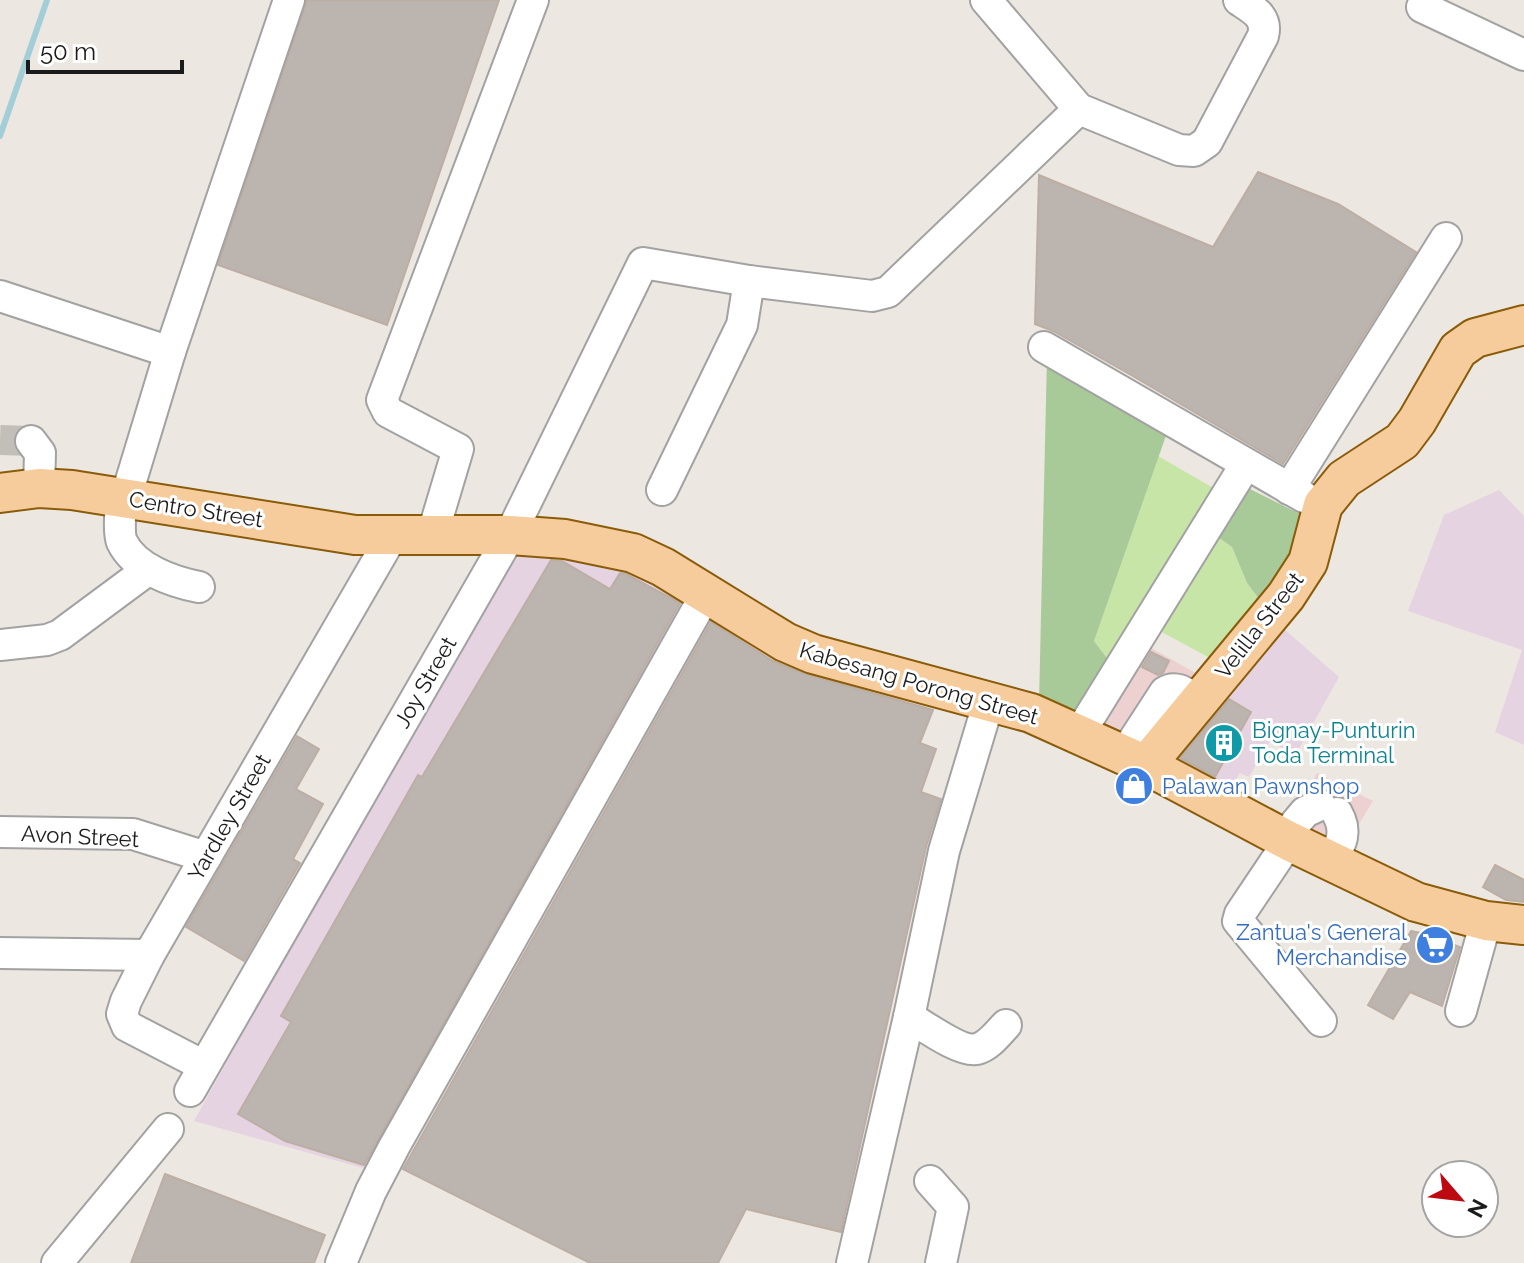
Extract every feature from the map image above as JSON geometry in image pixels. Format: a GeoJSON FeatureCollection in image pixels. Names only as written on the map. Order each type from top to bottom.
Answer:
{"type":"FeatureCollection","features":[{"type":"Feature","properties":{"kind":"main road","name":"Velilla Street"},"geometry":{"type":"LineString","coordinates":[[1142,750],[1199,701],[1286,596],[1308,562],[1323,505],[1344,479],[1402,441],[1458,350],[1475,338],[1524,325]]}},
{"type":"Feature","properties":{"kind":"main road","name":"Centro Street"},"geometry":{"type":"LineString","coordinates":[[0,493],[39,488],[124,497],[355,535],[392,536]]}},
{"type":"Feature","properties":{"kind":"main road","name":"Kabesang Porong Street"},"geometry":{"type":"LineString","coordinates":[[392,536],[510,535],[565,539],[633,553],[663,567],[785,642],[813,654],[1031,713],[1079,734],[1142,750],[1289,841],[1416,902],[1486,921],[1524,925]]}},
{"type":"Feature","properties":{"kind":"street"},"geometry":{"type":"LineString","coordinates":[[199,587],[181,584],[149,569],[131,554],[121,540],[120,517],[170,352],[289,0]]}},
{"type":"Feature","properties":{"kind":"street"},"geometry":{"type":"LineString","coordinates":[[432,536],[458,449],[388,412],[382,400],[533,0]]}},
{"type":"Feature","properties":{"kind":"street"},"geometry":{"type":"LineString","coordinates":[[986,0],[1079,109],[1179,150],[1194,151],[1207,142],[1263,36],[1263,18],[1246,2]]}},
{"type":"Feature","properties":{"kind":"street"},"geometry":{"type":"LineString","coordinates":[[1422,7],[1524,55]]}},
{"type":"Feature","properties":{"kind":"street"},"geometry":{"type":"LineString","coordinates":[[662,490],[742,325],[749,281],[872,296],[888,292],[1079,109]]}},
{"type":"Feature","properties":{"kind":"street"},"geometry":{"type":"LineString","coordinates":[[1044,347],[1297,493],[1446,238]]}},
{"type":"Feature","properties":{"kind":"street","name":"Joy Street"},"geometry":{"type":"LineString","coordinates":[[197,1078],[510,535],[643,263],[749,281]]}},
{"type":"Feature","properties":{"kind":"street"},"geometry":{"type":"LineString","coordinates":[[0,296],[170,352]]}},
{"type":"Feature","properties":{"kind":"street"},"geometry":{"type":"LineString","coordinates":[[31,441],[40,453],[39,488]]}},
{"type":"Feature","properties":{"kind":"street"},"geometry":{"type":"LineString","coordinates":[[1079,734],[1246,464]]}},
{"type":"Feature","properties":{"kind":"street","name":"Yardley Street"},"geometry":{"type":"LineString","coordinates":[[197,1078],[127,1026],[122,1014],[126,1001],[149,955],[392,536]]}},
{"type":"Feature","properties":{"kind":"street"},"geometry":{"type":"LineString","coordinates":[[0,645],[47,640],[60,635],[149,569]]}},
{"type":"Feature","properties":{"kind":"street"},"geometry":{"type":"LineString","coordinates":[[341,1263],[371,1191],[394,1147],[706,594]]}},
{"type":"Feature","properties":{"kind":"street"},"geometry":{"type":"LineString","coordinates":[[852,1263],[944,851],[989,701]]}},
{"type":"Feature","properties":{"kind":"street"},"geometry":{"type":"LineString","coordinates":[[1321,1021],[1238,921],[1305,812],[1328,809],[1343,824],[1343,838],[1331,862]]}},
{"type":"Feature","properties":{"kind":"street","name":"Avon Street"},"geometry":{"type":"LineString","coordinates":[[0,832],[133,834],[206,857]]}},
{"type":"Feature","properties":{"kind":"street"},"geometry":{"type":"LineString","coordinates":[[1461,1011],[1486,921]]}},
{"type":"Feature","properties":{"kind":"street"},"geometry":{"type":"LineString","coordinates":[[0,953],[149,955]]}},
{"type":"Feature","properties":{"kind":"street"},"geometry":{"type":"LineString","coordinates":[[909,1017],[963,1049],[976,1049],[989,1043],[1006,1025]]}},
{"type":"Feature","properties":{"kind":"street"},"geometry":{"type":"LineString","coordinates":[[57,1263],[168,1129]]}},
{"type":"Feature","properties":{"kind":"street"},"geometry":{"type":"LineString","coordinates":[[930,1181],[953,1207],[941,1263]]}},
{"type":"Feature","properties":{"kind":"shaded area"},"geometry":{"type":"Polygon","coordinates":[[[1499,490],[1524,516],[1524,745],[1495,732],[1522,650],[1408,611],[1444,515],[1499,490]]]}},
{"type":"Feature","properties":{"kind":"shaded area"},"geometry":{"type":"Polygon","coordinates":[[[510,549],[605,561],[658,580],[696,603],[370,1170],[194,1121],[510,549]]]}},
{"type":"Feature","properties":{"kind":"shaded area"},"geometry":{"type":"Polygon","coordinates":[[[1276,622],[1339,677],[1295,756],[1270,741],[1249,777],[1240,773],[1228,793],[1212,783],[1251,712],[1219,693],[1276,622]]]}},
{"type":"Feature","properties":{"kind":"shaded area"},"geometry":{"type":"Polygon","coordinates":[[[1146,645],[1201,676],[1143,742],[1098,729],[1146,645]]]}},
{"type":"Feature","properties":{"kind":"shaded area"},"geometry":{"type":"Polygon","coordinates":[[[1317,773],[1373,801],[1342,852],[1288,825],[1317,773]]]}},
{"type":"Feature","properties":{"kind":"green space"},"geometry":{"type":"Polygon","coordinates":[[[1047,357],[1169,427],[1094,641],[1110,662],[1075,720],[1039,702],[1047,357]]]}},
{"type":"Feature","properties":{"kind":"green space"},"geometry":{"type":"Polygon","coordinates":[[[1158,456],[1222,493],[1110,662],[1094,641],[1158,456]]]}},
{"type":"Feature","properties":{"kind":"green space"},"geometry":{"type":"Polygon","coordinates":[[[1242,485],[1304,516],[1296,556],[1265,607],[1247,583],[1232,547],[1215,535],[1242,485]]]}},
{"type":"Feature","properties":{"kind":"green space"},"geometry":{"type":"Polygon","coordinates":[[[1215,535],[1232,547],[1247,583],[1265,607],[1221,664],[1158,630],[1215,535]]]}},
{"type":"Feature","properties":{"kind":"building"},"geometry":{"type":"Polygon","coordinates":[[[307,0],[499,0],[387,325],[218,265],[307,0]]]}},
{"type":"Feature","properties":{"kind":"building"},"geometry":{"type":"Polygon","coordinates":[[[1258,172],[1338,204],[1416,252],[1283,464],[1131,375],[1035,324],[1039,175],[1213,247],[1258,172]]]}},
{"type":"Feature","properties":{"kind":"building"},"geometry":{"type":"Polygon","coordinates":[[[551,560],[562,561],[610,589],[620,573],[626,574],[680,603],[364,1165],[285,1141],[238,1114],[291,1022],[281,1016],[418,775],[422,777],[551,560]]]}},
{"type":"Feature","properties":{"kind":"building"},"geometry":{"type":"Polygon","coordinates":[[[711,622],[773,661],[805,674],[933,710],[920,743],[936,749],[921,792],[941,799],[926,847],[841,1232],[746,1209],[718,1263],[590,1263],[403,1169],[711,622]]]}},
{"type":"Feature","properties":{"kind":"building"},"geometry":{"type":"Polygon","coordinates":[[[1151,652],[1169,661],[1163,673],[1158,675],[1142,667],[1151,652]]]}},
{"type":"Feature","properties":{"kind":"building"},"geometry":{"type":"Polygon","coordinates":[[[1229,699],[1251,712],[1215,777],[1180,758],[1229,699]]]}},
{"type":"Feature","properties":{"kind":"building"},"geometry":{"type":"Polygon","coordinates":[[[297,736],[319,749],[296,789],[323,804],[293,859],[300,863],[244,961],[186,927],[297,736]]]}},
{"type":"Feature","properties":{"kind":"building"},"geometry":{"type":"Polygon","coordinates":[[[1495,865],[1524,880],[1524,902],[1506,900],[1483,887],[1495,865]]]}},
{"type":"Feature","properties":{"kind":"building"},"geometry":{"type":"Polygon","coordinates":[[[1411,931],[1460,947],[1442,1006],[1410,992],[1393,1019],[1368,1005],[1411,931]]]}},
{"type":"Feature","properties":{"kind":"building"},"geometry":{"type":"Polygon","coordinates":[[[165,1174],[325,1235],[314,1263],[131,1263],[165,1174]]]}},
{"type":"Feature","properties":{"kind":"waterway"},"geometry":{"type":"LineString","coordinates":[[0,136],[47,0]]}},
{"type":"Feature","properties":{"kind":"tunnel"},"geometry":{"type":"LineString","coordinates":[[0,440],[31,441]]}},
{"type":"Feature","properties":{"kind":"place","name":"Bignay-Punturin Toda Terminal"},"geometry":{"type":"Point","coordinates":[1224,743]}},
{"type":"Feature","properties":{"kind":"place","name":"Palawan Pawnshop"},"geometry":{"type":"Point","coordinates":[1134,786]}},
{"type":"Feature","properties":{"kind":"place","name":"Zantua's General Merchandise"},"geometry":{"type":"Point","coordinates":[1435,945]}}]}
